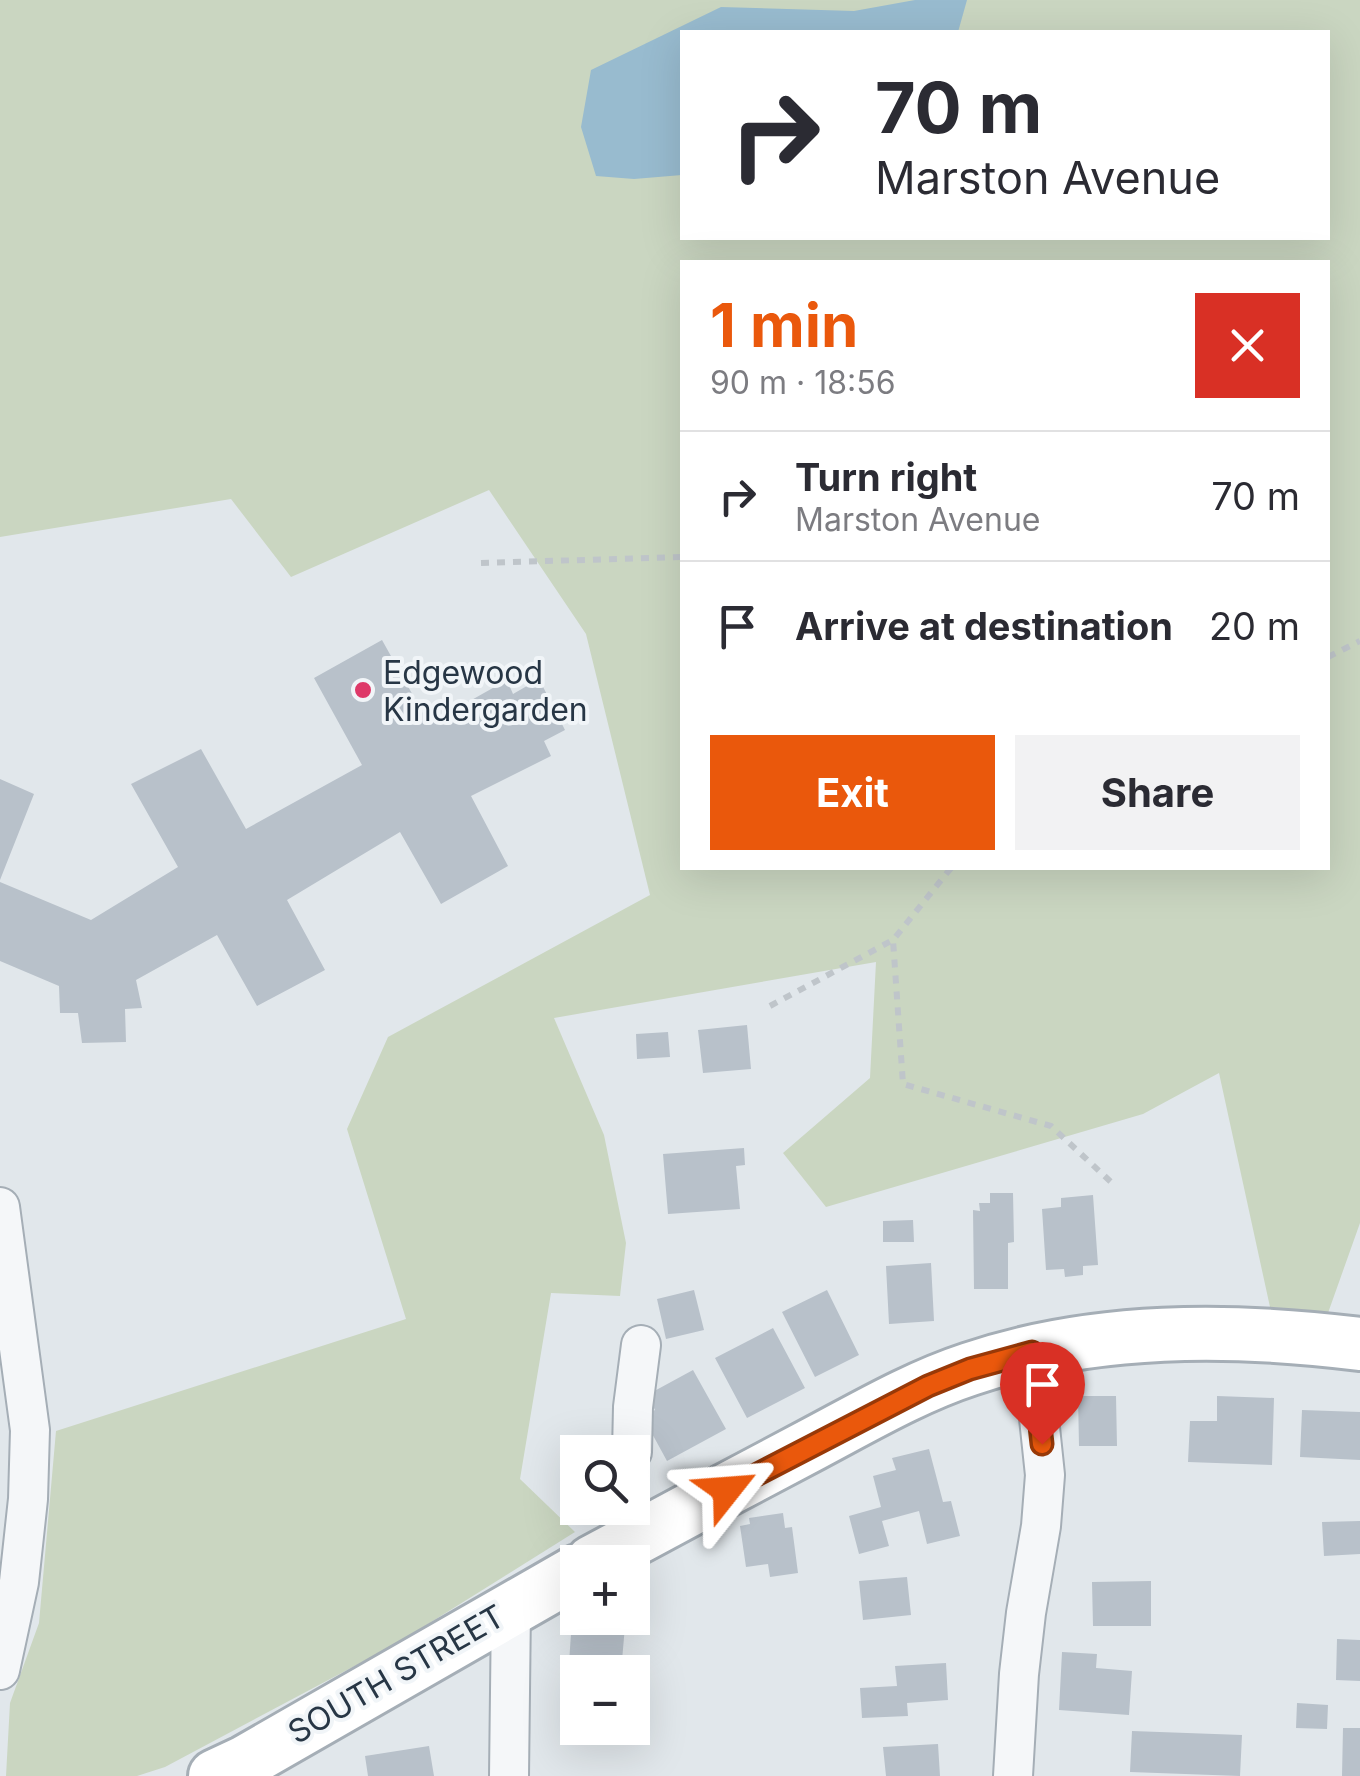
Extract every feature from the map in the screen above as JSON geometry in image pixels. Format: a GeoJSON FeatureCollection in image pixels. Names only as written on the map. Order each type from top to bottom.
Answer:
{"type":"FeatureCollection","features":[{"type":"Feature","properties":{"kind":"street"},"geometry":{"type":"LineString","coordinates":[[0,1207],[30,1430],[19,1582],[0,1670]]}},
{"type":"Feature","properties":{"kind":"street"},"geometry":{"type":"LineString","coordinates":[[619,1537],[890,1404],[970,1369],[1032,1352],[1079,1342],[1225,1334],[1360,1344]]}},
{"type":"Feature","properties":{"kind":"street"},"geometry":{"type":"LineString","coordinates":[[632,1435],[641,1345]]}},
{"type":"Feature","properties":{"kind":"street"},"geometry":{"type":"LineString","coordinates":[[1013,1776],[1019,1674],[1042,1526],[1045,1476],[1032,1352]]}},
{"type":"Feature","properties":{"kind":"street","name":"SOUTH STREET"},"geometry":{"type":"LineString","coordinates":[[215,1776],[560,1581]]}},
{"type":"Feature","properties":{"kind":"street"},"geometry":{"type":"LineString","coordinates":[[509,1776],[511,1607]]}},
{"type":"Feature","properties":{"kind":"path"},"geometry":{"type":"LineString","coordinates":[[481,563],[680,557]]}},
{"type":"Feature","properties":{"kind":"path"},"geometry":{"type":"LineString","coordinates":[[1330,656],[1360,642]]}},
{"type":"Feature","properties":{"kind":"path"},"geometry":{"type":"LineString","coordinates":[[770,1006],[893,940],[949,870]]}},
{"type":"Feature","properties":{"kind":"path"},"geometry":{"type":"LineString","coordinates":[[893,940],[904,1084],[1050,1126],[1111,1182]]}},
{"type":"Feature","properties":{"kind":"green space"},"geometry":{"type":"Polygon","coordinates":[[[0,0],[1360,0],[1360,1223],[1328,1313],[1270,1307],[1219,1073],[1143,1114],[826,1207],[783,1153],[870,1078],[876,962],[554,1018],[604,1135],[626,1243],[620,1296],[551,1293],[520,1479],[560,1518],[560,1525],[568,1525],[575,1532],[396,1644],[165,1767],[137,1776],[6,1776],[10,1703],[39,1623],[56,1431],[406,1319],[347,1129],[388,1037],[650,895],[586,634],[489,490],[291,577],[231,499],[0,537],[0,0]]]}},
{"type":"Feature","properties":{"kind":"water"},"geometry":{"type":"Polygon","coordinates":[[[915,0],[967,0],[959,30],[680,30],[680,175],[634,179],[596,176],[581,127],[591,70],[721,7],[854,11],[915,0]]]}},
{"type":"Feature","properties":{"kind":"building"},"geometry":{"type":"Polygon","coordinates":[[[382,640],[429,724],[507,680],[513,694],[539,679],[565,730],[544,741],[551,756],[471,796],[508,866],[441,904],[400,832],[287,900],[325,970],[257,1006],[217,935],[136,980],[142,1008],[125,1009],[126,1042],[82,1043],[78,1013],[60,1013],[59,986],[0,961],[0,882],[91,920],[178,867],[131,784],[201,749],[246,829],[362,765],[314,678],[382,640]]]}},
{"type":"Feature","properties":{"kind":"building"},"geometry":{"type":"Polygon","coordinates":[[[0,779],[34,794],[0,880],[0,779]]]}},
{"type":"Feature","properties":{"kind":"building"},"geometry":{"type":"Polygon","coordinates":[[[747,1025],[751,1069],[703,1073],[698,1030],[747,1025]]]}},
{"type":"Feature","properties":{"kind":"building"},"geometry":{"type":"Polygon","coordinates":[[[668,1032],[670,1057],[637,1059],[636,1034],[668,1032]]]}},
{"type":"Feature","properties":{"kind":"building"},"geometry":{"type":"Polygon","coordinates":[[[744,1148],[745,1165],[736,1166],[740,1209],[668,1214],[663,1154],[744,1148]]]}},
{"type":"Feature","properties":{"kind":"building"},"geometry":{"type":"Polygon","coordinates":[[[990,1193],[1013,1193],[1014,1242],[1008,1243],[1008,1289],[974,1289],[973,1210],[980,1211],[979,1203],[990,1203],[990,1193]]]}},
{"type":"Feature","properties":{"kind":"building"},"geometry":{"type":"Polygon","coordinates":[[[1093,1195],[1098,1265],[1083,1266],[1083,1275],[1065,1277],[1064,1269],[1046,1270],[1042,1209],[1061,1207],[1061,1198],[1093,1195]]]}},
{"type":"Feature","properties":{"kind":"building"},"geometry":{"type":"Polygon","coordinates":[[[913,1220],[914,1242],[883,1242],[883,1221],[913,1220]]]}},
{"type":"Feature","properties":{"kind":"building"},"geometry":{"type":"Polygon","coordinates":[[[931,1263],[934,1321],[889,1324],[886,1266],[931,1263]]]}},
{"type":"Feature","properties":{"kind":"building"},"geometry":{"type":"Polygon","coordinates":[[[694,1290],[704,1330],[666,1339],[657,1299],[694,1290]]]}},
{"type":"Feature","properties":{"kind":"building"},"geometry":{"type":"Polygon","coordinates":[[[827,1290],[859,1355],[815,1377],[782,1312],[827,1290]]]}},
{"type":"Feature","properties":{"kind":"building"},"geometry":{"type":"Polygon","coordinates":[[[773,1328],[805,1388],[747,1418],[715,1358],[773,1328]]]}},
{"type":"Feature","properties":{"kind":"building"},"geometry":{"type":"Polygon","coordinates":[[[693,1370],[726,1429],[667,1461],[643,1417],[655,1410],[647,1395],[693,1370]]]}},
{"type":"Feature","properties":{"kind":"building"},"geometry":{"type":"Polygon","coordinates":[[[1078,1396],[1116,1396],[1117,1446],[1079,1446],[1078,1396]]]}},
{"type":"Feature","properties":{"kind":"building"},"geometry":{"type":"Polygon","coordinates":[[[1217,1396],[1274,1398],[1272,1465],[1188,1462],[1190,1421],[1217,1421],[1217,1396]]]}},
{"type":"Feature","properties":{"kind":"building"},"geometry":{"type":"Polygon","coordinates":[[[1302,1410],[1360,1412],[1360,1460],[1300,1457],[1302,1410]]]}},
{"type":"Feature","properties":{"kind":"building"},"geometry":{"type":"Polygon","coordinates":[[[929,1449],[943,1502],[951,1501],[960,1536],[927,1544],[919,1511],[882,1521],[889,1546],[859,1554],[849,1516],[881,1507],[873,1476],[896,1470],[892,1458],[929,1449]]]}},
{"type":"Feature","properties":{"kind":"building"},"geometry":{"type":"Polygon","coordinates":[[[783,1513],[785,1528],[792,1527],[798,1573],[770,1577],[768,1564],[746,1567],[740,1526],[750,1524],[749,1518],[783,1513]]]}},
{"type":"Feature","properties":{"kind":"building"},"geometry":{"type":"Polygon","coordinates":[[[1360,1521],[1360,1554],[1324,1556],[1322,1522],[1360,1521]]]}},
{"type":"Feature","properties":{"kind":"building"},"geometry":{"type":"Polygon","coordinates":[[[907,1577],[911,1615],[863,1620],[859,1581],[907,1577]]]}},
{"type":"Feature","properties":{"kind":"building"},"geometry":{"type":"Polygon","coordinates":[[[1151,1581],[1151,1626],[1093,1626],[1092,1582],[1151,1581]]]}},
{"type":"Feature","properties":{"kind":"building"},"geometry":{"type":"Polygon","coordinates":[[[571,1635],[624,1635],[622,1655],[570,1655],[571,1635]]]}},
{"type":"Feature","properties":{"kind":"building"},"geometry":{"type":"Polygon","coordinates":[[[1337,1639],[1360,1640],[1360,1681],[1336,1680],[1337,1639]]]}},
{"type":"Feature","properties":{"kind":"building"},"geometry":{"type":"Polygon","coordinates":[[[1062,1652],[1097,1654],[1096,1668],[1132,1671],[1129,1715],[1059,1710],[1062,1652]]]}},
{"type":"Feature","properties":{"kind":"building"},"geometry":{"type":"Polygon","coordinates":[[[946,1663],[948,1700],[907,1703],[908,1716],[862,1718],[860,1688],[897,1686],[895,1666],[946,1663]]]}},
{"type":"Feature","properties":{"kind":"building"},"geometry":{"type":"Polygon","coordinates":[[[1297,1703],[1328,1705],[1327,1729],[1296,1728],[1297,1703]]]}},
{"type":"Feature","properties":{"kind":"building"},"geometry":{"type":"Polygon","coordinates":[[[1343,1728],[1360,1728],[1360,1776],[1342,1776],[1343,1728]]]}},
{"type":"Feature","properties":{"kind":"building"},"geometry":{"type":"Polygon","coordinates":[[[1132,1731],[1242,1735],[1240,1776],[1130,1772],[1132,1731]]]}},
{"type":"Feature","properties":{"kind":"building"},"geometry":{"type":"Polygon","coordinates":[[[938,1744],[940,1776],[886,1776],[883,1747],[938,1744]]]}},
{"type":"Feature","properties":{"kind":"building"},"geometry":{"type":"Polygon","coordinates":[[[429,1746],[434,1776],[368,1776],[365,1756],[429,1746]]]}},
{"type":"Feature","properties":{"kind":"place","name":"Edgewood Kindergarden"},"geometry":{"type":"Point","coordinates":[363,690]}},
{"type":"Feature","properties":{"kind":"route"},"geometry":{"type":"LineString","coordinates":[[727,1490],[928,1386],[970,1369],[1032,1352],[1042,1444]]}}]}
